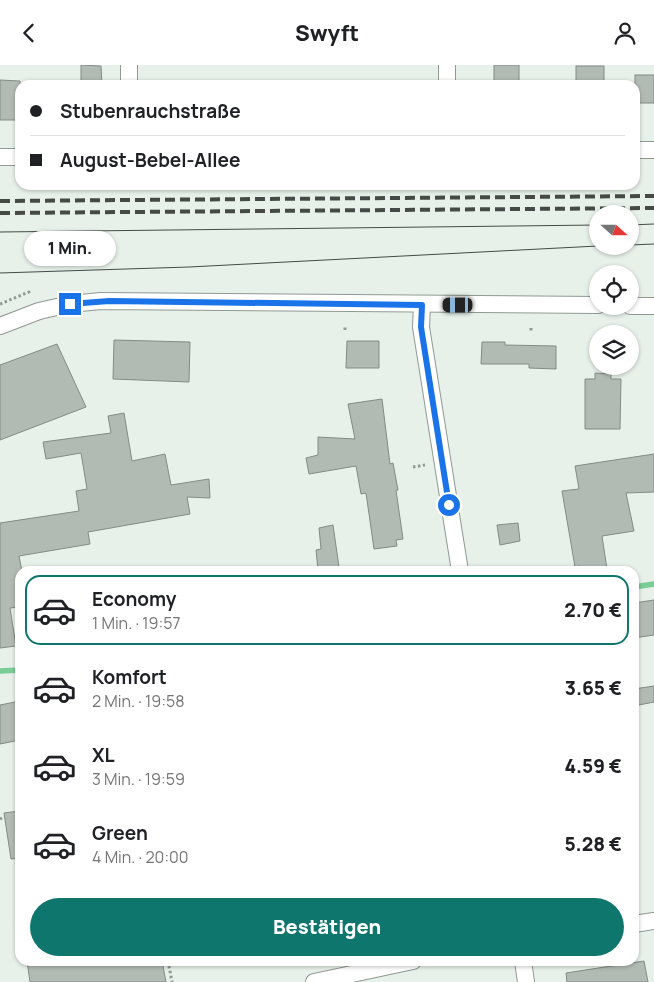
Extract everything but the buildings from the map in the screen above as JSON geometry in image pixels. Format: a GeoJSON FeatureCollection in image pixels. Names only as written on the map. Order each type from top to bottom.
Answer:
{"type":"FeatureCollection","features":[{"type":"Feature","properties":{"kind":"street"},"geometry":{"type":"LineString","coordinates":[[129,65],[129,80]]}},
{"type":"Feature","properties":{"kind":"street"},"geometry":{"type":"LineString","coordinates":[[447,65],[448,80]]}},
{"type":"Feature","properties":{"kind":"street"},"geometry":{"type":"LineString","coordinates":[[640,150],[654,150]]}},
{"type":"Feature","properties":{"kind":"street"},"geometry":{"type":"LineString","coordinates":[[0,157],[15,157]]}},
{"type":"Feature","properties":{"kind":"street"},"geometry":{"type":"LineString","coordinates":[[0,326],[40,311],[70,304],[101,301],[589,305]]}},
{"type":"Feature","properties":{"kind":"street"},"geometry":{"type":"LineString","coordinates":[[422,305],[421,327],[459,566]]}},
{"type":"Feature","properties":{"kind":"street"},"geometry":{"type":"LineString","coordinates":[[639,305],[654,306]]}},
{"type":"Feature","properties":{"kind":"street"},"geometry":{"type":"LineString","coordinates":[[639,923],[654,921]]}},
{"type":"Feature","properties":{"kind":"street"},"geometry":{"type":"LineString","coordinates":[[314,982],[389,966]]}},
{"type":"Feature","properties":{"kind":"street"},"geometry":{"type":"LineString","coordinates":[[524,966],[526,982]]}},
{"type":"Feature","properties":{"kind":"path"},"geometry":{"type":"LineString","coordinates":[[169,966],[172,982]]}},
{"type":"Feature","properties":{"kind":"waterway"},"geometry":{"type":"LineString","coordinates":[[639,586],[654,584]]}},
{"type":"Feature","properties":{"kind":"waterway"},"geometry":{"type":"LineString","coordinates":[[0,671],[15,670]]}},
{"type":"Feature","properties":{"kind":"tram line"},"geometry":{"type":"LineString","coordinates":[[639,225],[654,224]]}},
{"type":"Feature","properties":{"kind":"tram line"},"geometry":{"type":"LineString","coordinates":[[0,232],[589,225]]}},
{"type":"Feature","properties":{"kind":"tram line"},"geometry":{"type":"LineString","coordinates":[[639,245],[654,244]]}},
{"type":"Feature","properties":{"kind":"tram line"},"geometry":{"type":"LineString","coordinates":[[0,273],[189,267],[589,246]]}},
{"type":"Feature","properties":{"kind":"railway"},"geometry":{"type":"LineString","coordinates":[[0,201],[654,196]]}},
{"type":"Feature","properties":{"kind":"railway"},"geometry":{"type":"LineString","coordinates":[[0,213],[654,208]]}},
{"type":"Feature","properties":{"kind":"route"},"geometry":{"type":"LineString","coordinates":[[70,304],[109,301],[422,305],[421,327],[449,505]]}}]}
